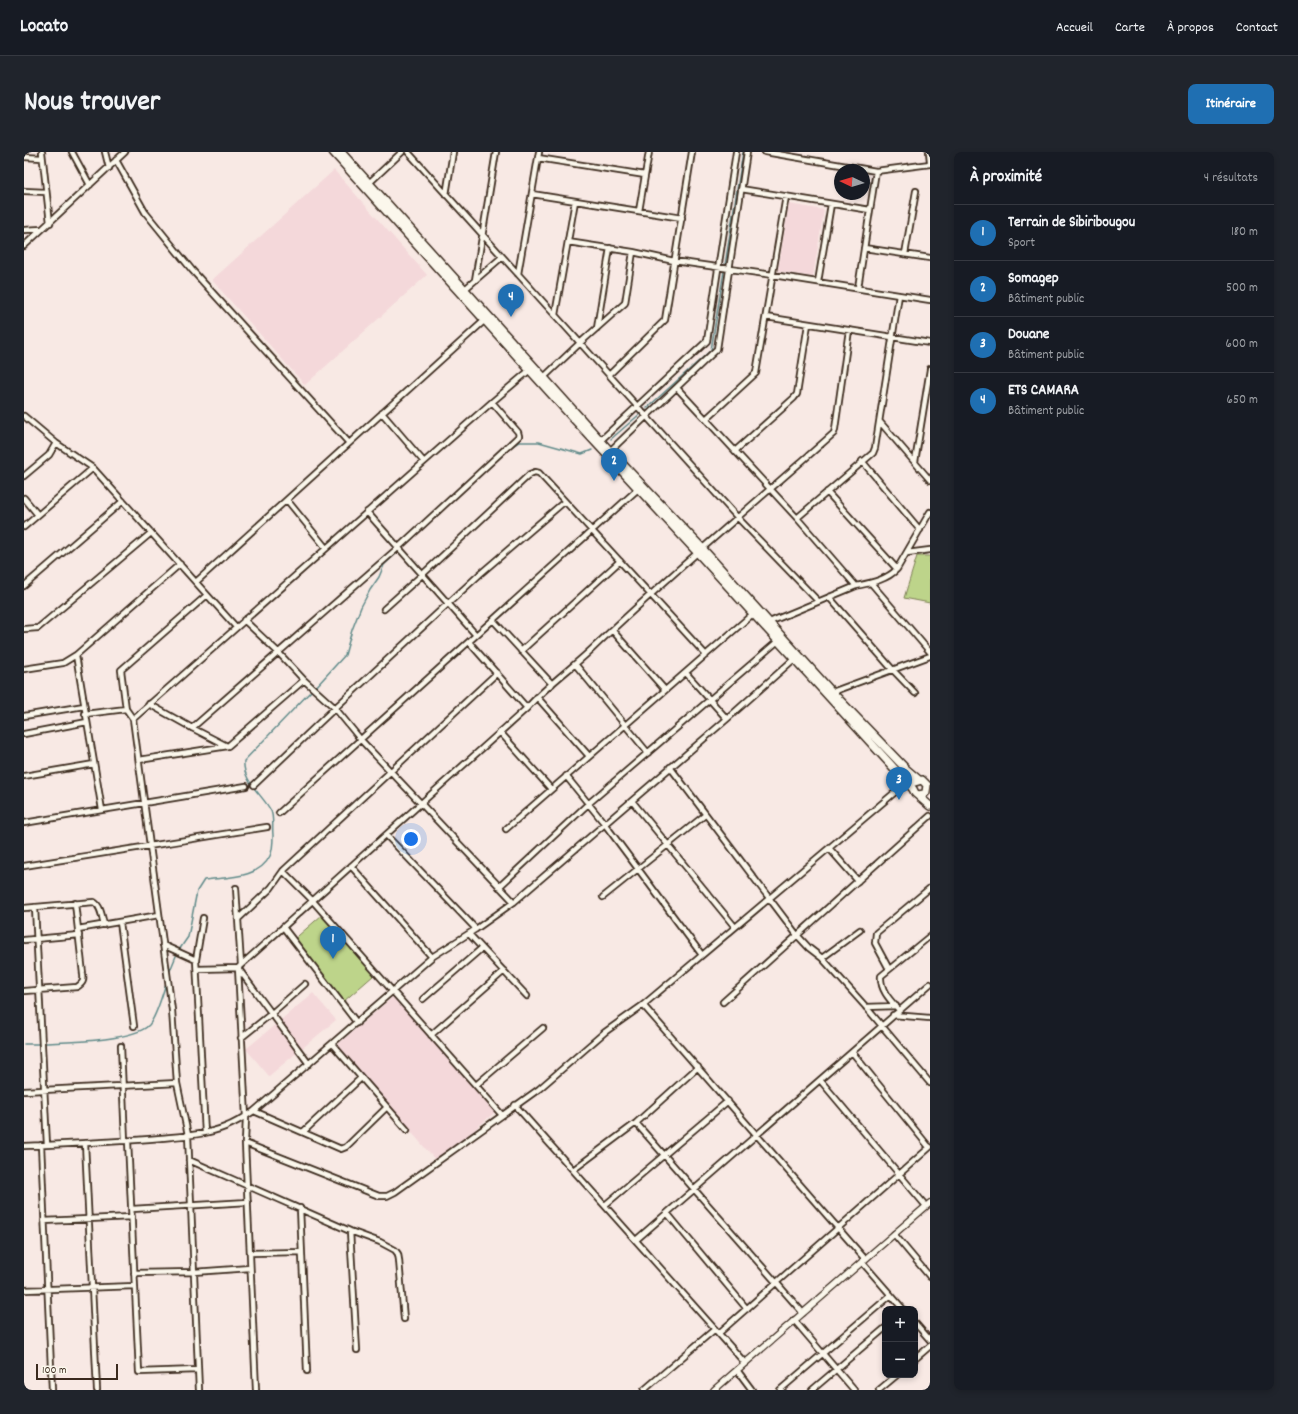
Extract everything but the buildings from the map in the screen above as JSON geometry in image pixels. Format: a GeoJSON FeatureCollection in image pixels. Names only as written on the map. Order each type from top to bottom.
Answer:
{"type":"FeatureCollection","features":[{"type":"Feature","properties":{"kind":"highway"},"geometry":{"type":"LineString","coordinates":[[333,152],[367,185],[465,289],[638,489],[700,550]]}},
{"type":"Feature","properties":{"kind":"highway"},"geometry":{"type":"LineString","coordinates":[[341,152],[367,185],[485,320],[532,368]]}},
{"type":"Feature","properties":{"kind":"highway"},"geometry":{"type":"LineString","coordinates":[[542,379],[600,440],[766,623],[906,768],[919,780],[926,783],[928,795],[918,795]]}},
{"type":"Feature","properties":{"kind":"highway"},"geometry":{"type":"LineString","coordinates":[[766,623],[778,641],[794,659],[906,783],[930,806]]}},
{"type":"Feature","properties":{"kind":"highway"},"geometry":{"type":"LineString","coordinates":[[913,789],[915,782],[919,780]]}},
{"type":"Feature","properties":{"kind":"street"},"geometry":{"type":"LineString","coordinates":[[42,152],[50,222]]}},
{"type":"Feature","properties":{"kind":"street"},"geometry":{"type":"LineString","coordinates":[[72,152],[90,186]]}},
{"type":"Feature","properties":{"kind":"street"},"geometry":{"type":"LineString","coordinates":[[105,152],[109,168]]}},
{"type":"Feature","properties":{"kind":"street"},"geometry":{"type":"LineString","coordinates":[[24,246],[126,152]]}},
{"type":"Feature","properties":{"kind":"street"},"geometry":{"type":"LineString","coordinates":[[367,185],[402,152]]}},
{"type":"Feature","properties":{"kind":"street"},"geometry":{"type":"LineString","coordinates":[[408,152],[738,518],[818,602]]}},
{"type":"Feature","properties":{"kind":"street"},"geometry":{"type":"LineString","coordinates":[[446,195],[453,152]]}},
{"type":"Feature","properties":{"kind":"street"},"geometry":{"type":"LineString","coordinates":[[475,280],[496,152]]}},
{"type":"Feature","properties":{"kind":"street"},"geometry":{"type":"LineString","coordinates":[[518,274],[539,152]]}},
{"type":"Feature","properties":{"kind":"street"},"geometry":{"type":"LineString","coordinates":[[639,211],[649,152]]}},
{"type":"Feature","properties":{"kind":"street"},"geometry":{"type":"LineString","coordinates":[[609,375],[665,320],[692,152]]}},
{"type":"Feature","properties":{"kind":"street"},"geometry":{"type":"LineString","coordinates":[[600,440],[707,341],[736,152]]}},
{"type":"Feature","properties":{"kind":"street"},"geometry":{"type":"LineString","coordinates":[[610,451],[717,349],[747,152]]}},
{"type":"Feature","properties":{"kind":"street"},"geometry":{"type":"LineString","coordinates":[[765,152],[876,172],[930,163],[929,152]]}},
{"type":"Feature","properties":{"kind":"street"},"geometry":{"type":"LineString","coordinates":[[24,157],[42,158]]}},
{"type":"Feature","properties":{"kind":"street"},"geometry":{"type":"LineString","coordinates":[[538,158],[645,176]]}},
{"type":"Feature","properties":{"kind":"street"},"geometry":{"type":"LineString","coordinates":[[116,160],[145,212],[183,259],[349,443]]}},
{"type":"Feature","properties":{"kind":"street"},"geometry":{"type":"LineString","coordinates":[[858,288],[876,172]]}},
{"type":"Feature","properties":{"kind":"street"},"geometry":{"type":"LineString","coordinates":[[741,189],[870,210]]}},
{"type":"Feature","properties":{"kind":"street"},"geometry":{"type":"LineString","coordinates":[[24,191],[46,192]]}},
{"type":"Feature","properties":{"kind":"street"},"geometry":{"type":"LineString","coordinates":[[905,254],[916,191]]}},
{"type":"Feature","properties":{"kind":"street"},"geometry":{"type":"LineString","coordinates":[[532,194],[682,218]]}},
{"type":"Feature","properties":{"kind":"street"},"geometry":{"type":"LineString","coordinates":[[706,419],[756,373],[786,196]]}},
{"type":"Feature","properties":{"kind":"street"},"geometry":{"type":"LineString","coordinates":[[555,315],[574,201]]}},
{"type":"Feature","properties":{"kind":"street"},"geometry":{"type":"LineString","coordinates":[[818,282],[831,204]]}},
{"type":"Feature","properties":{"kind":"street"},"geometry":{"type":"LineString","coordinates":[[24,230],[42,229]]}},
{"type":"Feature","properties":{"kind":"street"},"geometry":{"type":"LineString","coordinates":[[568,242],[633,252],[674,261],[930,300]]}},
{"type":"Feature","properties":{"kind":"street"},"geometry":{"type":"LineString","coordinates":[[597,328],[610,248]]}},
{"type":"Feature","properties":{"kind":"street"},"geometry":{"type":"LineString","coordinates":[[864,248],[930,258]]}},
{"type":"Feature","properties":{"kind":"street"},"geometry":{"type":"LineString","coordinates":[[542,379],[580,342],[625,303],[633,252]]}},
{"type":"Feature","properties":{"kind":"street"},"geometry":{"type":"LineString","coordinates":[[465,289],[502,257]]}},
{"type":"Feature","properties":{"kind":"street"},"geometry":{"type":"LineString","coordinates":[[797,518],[872,453],[875,448],[899,295]]}},
{"type":"Feature","properties":{"kind":"street"},"geometry":{"type":"LineString","coordinates":[[766,318],[930,343]]}},
{"type":"Feature","properties":{"kind":"street"},"geometry":{"type":"LineString","coordinates":[[196,582],[485,320]]}},
{"type":"Feature","properties":{"kind":"street"},"geometry":{"type":"LineString","coordinates":[[735,451],[797,394],[808,324]]}},
{"type":"Feature","properties":{"kind":"street"},"geometry":{"type":"LineString","coordinates":[[196,969],[239,966],[527,708],[537,696],[575,664],[650,594],[834,433],[849,330]]}},
{"type":"Feature","properties":{"kind":"street"},"geometry":{"type":"LineString","coordinates":[[133,718],[532,368]]}},
{"type":"Feature","properties":{"kind":"street"},"geometry":{"type":"LineString","coordinates":[[915,462],[930,369]]}},
{"type":"Feature","properties":{"kind":"street"},"geometry":{"type":"LineString","coordinates":[[677,388],[771,489],[856,586]]}},
{"type":"Feature","properties":{"kind":"street"},"geometry":{"type":"LineString","coordinates":[[192,728],[399,547],[518,436],[518,432],[492,402]]}},
{"type":"Feature","properties":{"kind":"street"},"geometry":{"type":"LineString","coordinates":[[382,413],[424,462]]}},
{"type":"Feature","properties":{"kind":"street"},"geometry":{"type":"LineString","coordinates":[[25,418],[56,443],[93,468],[236,627]]}},
{"type":"Feature","properties":{"kind":"street"},"geometry":{"type":"LineString","coordinates":[[880,422],[930,480]]}},
{"type":"Feature","properties":{"kind":"street"},"geometry":{"type":"LineString","coordinates":[[24,476],[49,455],[56,443]]}},
{"type":"Feature","properties":{"kind":"street"},"geometry":{"type":"LineString","coordinates":[[862,461],[920,530]]}},
{"type":"Feature","properties":{"kind":"street"},"geometry":{"type":"LineString","coordinates":[[24,527],[93,468]]}},
{"type":"Feature","properties":{"kind":"street"},"geometry":{"type":"LineString","coordinates":[[384,609],[530,474],[534,472],[538,473],[706,655]]}},
{"type":"Feature","properties":{"kind":"street"},"geometry":{"type":"LineString","coordinates":[[279,813],[638,489]]}},
{"type":"Feature","properties":{"kind":"street"},"geometry":{"type":"LineString","coordinates":[[826,492],[897,569]]}},
{"type":"Feature","properties":{"kind":"street"},"geometry":{"type":"LineString","coordinates":[[24,498],[38,515]]}},
{"type":"Feature","properties":{"kind":"street"},"geometry":{"type":"LineString","coordinates":[[287,500],[326,548]]}},
{"type":"Feature","properties":{"kind":"street"},"geometry":{"type":"LineString","coordinates":[[24,586],[122,501]]}},
{"type":"Feature","properties":{"kind":"street"},"geometry":{"type":"LineString","coordinates":[[254,784],[480,574],[564,502]]}},
{"type":"Feature","properties":{"kind":"street"},"geometry":{"type":"LineString","coordinates":[[367,512],[476,635]]}},
{"type":"Feature","properties":{"kind":"street"},"geometry":{"type":"LineString","coordinates":[[766,623],[856,586],[871,583],[892,575],[907,553],[930,512]]}},
{"type":"Feature","properties":{"kind":"street"},"geometry":{"type":"LineString","coordinates":[[24,629],[38,628],[151,533]]}},
{"type":"Feature","properties":{"kind":"street"},"geometry":{"type":"LineString","coordinates":[[907,553],[930,550]]}},
{"type":"Feature","properties":{"kind":"street"},"geometry":{"type":"LineString","coordinates":[[522,651],[620,561]]}},
{"type":"Feature","properties":{"kind":"street"},"geometry":{"type":"LineString","coordinates":[[24,669],[64,663],[180,564]]}},
{"type":"Feature","properties":{"kind":"street"},"geometry":{"type":"LineString","coordinates":[[871,583],[930,652]]}},
{"type":"Feature","properties":{"kind":"street"},"geometry":{"type":"LineString","coordinates":[[198,1390],[188,1135],[177,1083],[172,1010],[133,718],[126,709],[121,670],[207,595]]}},
{"type":"Feature","properties":{"kind":"street"},"geometry":{"type":"LineString","coordinates":[[830,597],[892,669],[915,693]]}},
{"type":"Feature","properties":{"kind":"street"},"geometry":{"type":"LineString","coordinates":[[506,829],[756,612]]}},
{"type":"Feature","properties":{"kind":"street"},"geometry":{"type":"LineString","coordinates":[[244,620],[278,652],[304,680],[335,708],[361,740],[514,902]]}},
{"type":"Feature","properties":{"kind":"street"},"geometry":{"type":"LineString","coordinates":[[493,620],[552,684]]}},
{"type":"Feature","properties":{"kind":"street"},"geometry":{"type":"LineString","coordinates":[[612,630],[665,690]]}},
{"type":"Feature","properties":{"kind":"street"},"geometry":{"type":"LineString","coordinates":[[499,886],[588,804],[778,641]]}},
{"type":"Feature","properties":{"kind":"street"},"geometry":{"type":"LineString","coordinates":[[469,642],[527,708]]}},
{"type":"Feature","properties":{"kind":"street"},"geometry":{"type":"LineString","coordinates":[[76,654],[102,810]]}},
{"type":"Feature","properties":{"kind":"street"},"geometry":{"type":"LineString","coordinates":[[832,692],[930,656]]}},
{"type":"Feature","properties":{"kind":"street"},"geometry":{"type":"LineString","coordinates":[[24,1146],[127,1141],[204,1133],[225,1127],[246,1117],[432,957],[469,934],[514,902],[604,823],[632,801],[727,719],[794,659]]}},
{"type":"Feature","properties":{"kind":"street"},"geometry":{"type":"LineString","coordinates":[[575,664],[648,753]]}},
{"type":"Feature","properties":{"kind":"street"},"geometry":{"type":"LineString","coordinates":[[238,919],[261,899],[284,871],[497,673]]}},
{"type":"Feature","properties":{"kind":"street"},"geometry":{"type":"LineString","coordinates":[[686,673],[727,719]]}},
{"type":"Feature","properties":{"kind":"street"},"geometry":{"type":"LineString","coordinates":[[139,760],[228,746],[304,680]]}},
{"type":"Feature","properties":{"kind":"street"},"geometry":{"type":"LineString","coordinates":[[537,696],[589,756]]}},
{"type":"Feature","properties":{"kind":"street"},"geometry":{"type":"LineString","coordinates":[[149,704],[228,746]]}},
{"type":"Feature","properties":{"kind":"street"},"geometry":{"type":"LineString","coordinates":[[24,716],[84,706]]}},
{"type":"Feature","properties":{"kind":"street"},"geometry":{"type":"LineString","coordinates":[[86,714],[126,709]]}},
{"type":"Feature","properties":{"kind":"street"},"geometry":{"type":"LineString","coordinates":[[24,734],[87,722]]}},
{"type":"Feature","properties":{"kind":"street"},"geometry":{"type":"LineString","coordinates":[[500,732],[551,789]]}},
{"type":"Feature","properties":{"kind":"street"},"geometry":{"type":"LineString","coordinates":[[24,776],[94,764]]}},
{"type":"Feature","properties":{"kind":"street"},"geometry":{"type":"LineString","coordinates":[[670,767],[705,816],[797,935],[813,952],[822,958],[866,1007],[930,1083]]}},
{"type":"Feature","properties":{"kind":"street"},"geometry":{"type":"LineString","coordinates":[[566,776],[639,869],[702,955]]}},
{"type":"Feature","properties":{"kind":"street"},"geometry":{"type":"LineString","coordinates":[[245,1143],[379,1196],[387,1196],[395,1192],[539,1089],[605,1032],[643,1005],[906,783]]}},
{"type":"Feature","properties":{"kind":"street"},"geometry":{"type":"LineString","coordinates":[[24,823],[246,786]]}},
{"type":"Feature","properties":{"kind":"street"},"geometry":{"type":"LineString","coordinates":[[632,801],[735,928]]}},
{"type":"Feature","properties":{"kind":"street"},"geometry":{"type":"LineString","coordinates":[[603,897],[705,816]]}},
{"type":"Feature","properties":{"kind":"street"},"geometry":{"type":"LineString","coordinates":[[723,1002],[930,816]]}},
{"type":"Feature","properties":{"kind":"street"},"geometry":{"type":"LineString","coordinates":[[24,866],[267,827]]}},
{"type":"Feature","properties":{"kind":"street"},"geometry":{"type":"LineString","coordinates":[[386,834],[476,929]]}},
{"type":"Feature","properties":{"kind":"street"},"geometry":{"type":"LineString","coordinates":[[829,848],[858,881]]}},
{"type":"Feature","properties":{"kind":"street"},"geometry":{"type":"LineString","coordinates":[[351,866],[432,957]]}},
{"type":"Feature","properties":{"kind":"street"},"geometry":{"type":"LineString","coordinates":[[284,871],[312,900],[502,1115]]}},
{"type":"Feature","properties":{"kind":"street"},"geometry":{"type":"LineString","coordinates":[[236,888],[256,1390]]}},
{"type":"Feature","properties":{"kind":"street"},"geometry":{"type":"LineString","coordinates":[[889,969],[875,943],[876,933],[930,888]]}},
{"type":"Feature","properties":{"kind":"street"},"geometry":{"type":"LineString","coordinates":[[24,908],[90,902],[97,904],[104,925]]}},
{"type":"Feature","properties":{"kind":"street"},"geometry":{"type":"LineString","coordinates":[[24,991],[78,987],[84,981],[74,904]]}},
{"type":"Feature","properties":{"kind":"street"},"geometry":{"type":"LineString","coordinates":[[35,907],[46,1145]]}},
{"type":"Feature","properties":{"kind":"street"},"geometry":{"type":"LineString","coordinates":[[78,930],[160,915]]}},
{"type":"Feature","properties":{"kind":"street"},"geometry":{"type":"LineString","coordinates":[[202,918],[196,969],[204,1133]]}},
{"type":"Feature","properties":{"kind":"street"},"geometry":{"type":"LineString","coordinates":[[120,922],[134,1026]]}},
{"type":"Feature","properties":{"kind":"street"},"geometry":{"type":"LineString","coordinates":[[283,927],[357,1023]]}},
{"type":"Feature","properties":{"kind":"street"},"geometry":{"type":"LineString","coordinates":[[822,958],[860,930]]}},
{"type":"Feature","properties":{"kind":"street"},"geometry":{"type":"LineString","coordinates":[[469,934],[527,996]]}},
{"type":"Feature","properties":{"kind":"street"},"geometry":{"type":"LineString","coordinates":[[24,940],[78,935]]}},
{"type":"Feature","properties":{"kind":"street"},"geometry":{"type":"LineString","coordinates":[[897,1008],[886,995],[881,982],[881,976],[930,936]]}},
{"type":"Feature","properties":{"kind":"street"},"geometry":{"type":"LineString","coordinates":[[163,945],[196,960]]}},
{"type":"Feature","properties":{"kind":"street"},"geometry":{"type":"LineString","coordinates":[[423,999],[482,948]]}},
{"type":"Feature","properties":{"kind":"street"},"geometry":{"type":"LineString","coordinates":[[239,966],[309,1064]]}},
{"type":"Feature","properties":{"kind":"street"},"geometry":{"type":"LineString","coordinates":[[431,1035],[504,971]]}},
{"type":"Feature","properties":{"kind":"street"},"geometry":{"type":"LineString","coordinates":[[241,1038],[305,984]]}},
{"type":"Feature","properties":{"kind":"street"},"geometry":{"type":"LineString","coordinates":[[636,1240],[882,1026],[894,1015],[897,1008],[930,984]]}},
{"type":"Feature","properties":{"kind":"street"},"geometry":{"type":"LineString","coordinates":[[643,1005],[838,1228],[900,1306]]}},
{"type":"Feature","properties":{"kind":"street"},"geometry":{"type":"LineString","coordinates":[[866,1007],[897,1008]]}},
{"type":"Feature","properties":{"kind":"street"},"geometry":{"type":"LineString","coordinates":[[894,1015],[930,1018]]}},
{"type":"Feature","properties":{"kind":"street"},"geometry":{"type":"LineString","coordinates":[[476,1085],[543,1028]]}},
{"type":"Feature","properties":{"kind":"street"},"geometry":{"type":"LineString","coordinates":[[332,1044],[407,1130]]}},
{"type":"Feature","properties":{"kind":"street"},"geometry":{"type":"LineString","coordinates":[[121,1046],[122,1086],[132,1209],[139,1372],[198,1370]]}},
{"type":"Feature","properties":{"kind":"street"},"geometry":{"type":"LineString","coordinates":[[719,1333],[930,1147],[852,1052]]}},
{"type":"Feature","properties":{"kind":"street"},"geometry":{"type":"LineString","coordinates":[[573,1170],[636,1123],[698,1067]]}},
{"type":"Feature","properties":{"kind":"street"},"geometry":{"type":"LineString","coordinates":[[303,1132],[361,1078]]}},
{"type":"Feature","properties":{"kind":"street"},"geometry":{"type":"LineString","coordinates":[[714,1390],[929,1205],[899,1174],[820,1080]]}},
{"type":"Feature","properties":{"kind":"street"},"geometry":{"type":"LineString","coordinates":[[24,1091],[177,1083]]}},
{"type":"Feature","properties":{"kind":"street"},"geometry":{"type":"LineString","coordinates":[[605,1205],[728,1101]]}},
{"type":"Feature","properties":{"kind":"street"},"geometry":{"type":"LineString","coordinates":[[515,1105],[745,1363]]}},
{"type":"Feature","properties":{"kind":"street"},"geometry":{"type":"LineString","coordinates":[[254,1111],[344,1149],[387,1107]]}},
{"type":"Feature","properties":{"kind":"street"},"geometry":{"type":"LineString","coordinates":[[636,1123],[803,1313]]}},
{"type":"Feature","properties":{"kind":"street"},"geometry":{"type":"LineString","coordinates":[[85,1143],[97,1390]]}},
{"type":"Feature","properties":{"kind":"street"},"geometry":{"type":"LineString","coordinates":[[41,1145],[52,1390]]}},
{"type":"Feature","properties":{"kind":"street"},"geometry":{"type":"LineString","coordinates":[[189,1160],[350,1230],[386,1244],[395,1250],[398,1254],[404,1319]]}},
{"type":"Feature","properties":{"kind":"street"},"geometry":{"type":"LineString","coordinates":[[132,1209],[248,1202]]}},
{"type":"Feature","properties":{"kind":"street"},"geometry":{"type":"LineString","coordinates":[[300,1208],[307,1371]]}},
{"type":"Feature","properties":{"kind":"street"},"geometry":{"type":"LineString","coordinates":[[667,1213],[747,1309]]}},
{"type":"Feature","properties":{"kind":"street"},"geometry":{"type":"LineString","coordinates":[[44,1221],[132,1217]]}},
{"type":"Feature","properties":{"kind":"street"},"geometry":{"type":"LineString","coordinates":[[350,1230],[357,1350]]}},
{"type":"Feature","properties":{"kind":"street"},"geometry":{"type":"LineString","coordinates":[[894,1234],[930,1278]]}},
{"type":"Feature","properties":{"kind":"street"},"geometry":{"type":"LineString","coordinates":[[250,1253],[301,1252]]}},
{"type":"Feature","properties":{"kind":"street"},"geometry":{"type":"LineString","coordinates":[[134,1273],[194,1272],[250,1268]]}},
{"type":"Feature","properties":{"kind":"street"},"geometry":{"type":"LineString","coordinates":[[24,1290],[135,1286]]}},
{"type":"Feature","properties":{"kind":"street"},"geometry":{"type":"LineString","coordinates":[[780,1390],[891,1295]]}},
{"type":"Feature","properties":{"kind":"street"},"geometry":{"type":"LineString","coordinates":[[794,1320],[854,1390]]}},
{"type":"Feature","properties":{"kind":"street"},"geometry":{"type":"LineString","coordinates":[[918,1326],[930,1340]]}},
{"type":"Feature","properties":{"kind":"street"},"geometry":{"type":"LineString","coordinates":[[644,1390],[715,1329]]}},
{"type":"Feature","properties":{"kind":"street"},"geometry":{"type":"LineString","coordinates":[[812,1390],[882,1331]]}},
{"type":"Feature","properties":{"kind":"street"},"geometry":{"type":"LineString","coordinates":[[918,1356],[930,1346]]}},
{"type":"Feature","properties":{"kind":"street"},"geometry":{"type":"LineString","coordinates":[[737,1370],[752,1390]]}},
{"type":"Feature","properties":{"kind":"street"},"geometry":{"type":"LineString","coordinates":[[879,1390],[893,1378]]}},
{"type":"Feature","properties":{"kind":"shaded area"},"geometry":{"type":"Polygon","coordinates":[[[334,170],[427,275],[305,385],[212,280],[334,170]]]}},
{"type":"Feature","properties":{"kind":"shaded area"},"geometry":{"type":"Polygon","coordinates":[[[789,204],[824,210],[813,277],[778,271],[789,204]]]}},
{"type":"Feature","properties":{"kind":"shaded area"},"geometry":{"type":"Polygon","coordinates":[[[313,993],[336,1020],[269,1076],[246,1049],[313,993]]]}},
{"type":"Feature","properties":{"kind":"shaded area"},"geometry":{"type":"Polygon","coordinates":[[[395,995],[495,1112],[437,1162],[337,1045],[395,995]]]}},
{"type":"Feature","properties":{"kind":"green space"},"geometry":{"type":"Polygon","coordinates":[[[917,556],[930,556],[930,603],[904,598],[917,556]]]}},
{"type":"Feature","properties":{"kind":"green space"},"geometry":{"type":"Polygon","coordinates":[[[322,915],[374,975],[343,1002],[291,942],[322,915]]]}},
{"type":"Feature","properties":{"kind":"waterway"},"geometry":{"type":"LineString","coordinates":[[725,265],[743,152]]}},
{"type":"Feature","properties":{"kind":"waterway"},"geometry":{"type":"LineString","coordinates":[[647,408],[711,350],[724,271]]}},
{"type":"Feature","properties":{"kind":"waterway"},"geometry":{"type":"LineString","coordinates":[[611,439],[641,413]]}},
{"type":"Feature","properties":{"kind":"waterway"},"geometry":{"type":"LineString","coordinates":[[504,452],[519,442],[539,442],[582,454],[592,450]]}},
{"type":"Feature","properties":{"kind":"waterway"},"geometry":{"type":"LineString","coordinates":[[315,688],[345,655],[352,630],[361,607],[379,577],[384,565],[453,500]]}},
{"type":"Feature","properties":{"kind":"waterway"},"geometry":{"type":"LineString","coordinates":[[179,950],[188,937],[197,891],[204,880],[241,876],[250,873],[265,864],[270,856],[273,843],[272,813],[246,775],[244,761],[312,690]]}},
{"type":"Feature","properties":{"kind":"waterway"},"geometry":{"type":"LineString","coordinates":[[169,973],[176,956]]}},
{"type":"Feature","properties":{"kind":"waterway"},"geometry":{"type":"LineString","coordinates":[[44,1043],[99,1040],[141,1030],[152,1021],[166,983]]}},
{"type":"Feature","properties":{"kind":"waterway"},"geometry":{"type":"LineString","coordinates":[[24,1044],[40,1044]]}},
{"type":"Feature","properties":{"kind":"place","name":"ETS CAMARA"},"geometry":{"type":"Point","coordinates":[511,317]}},
{"type":"Feature","properties":{"kind":"place","name":"Somagep"},"geometry":{"type":"Point","coordinates":[614,481]}},
{"type":"Feature","properties":{"kind":"place","name":"Douane"},"geometry":{"type":"Point","coordinates":[899,800]}},
{"type":"Feature","properties":{"kind":"place","name":"Terrain de Sibiribougou"},"geometry":{"type":"Point","coordinates":[333,959]}}]}
